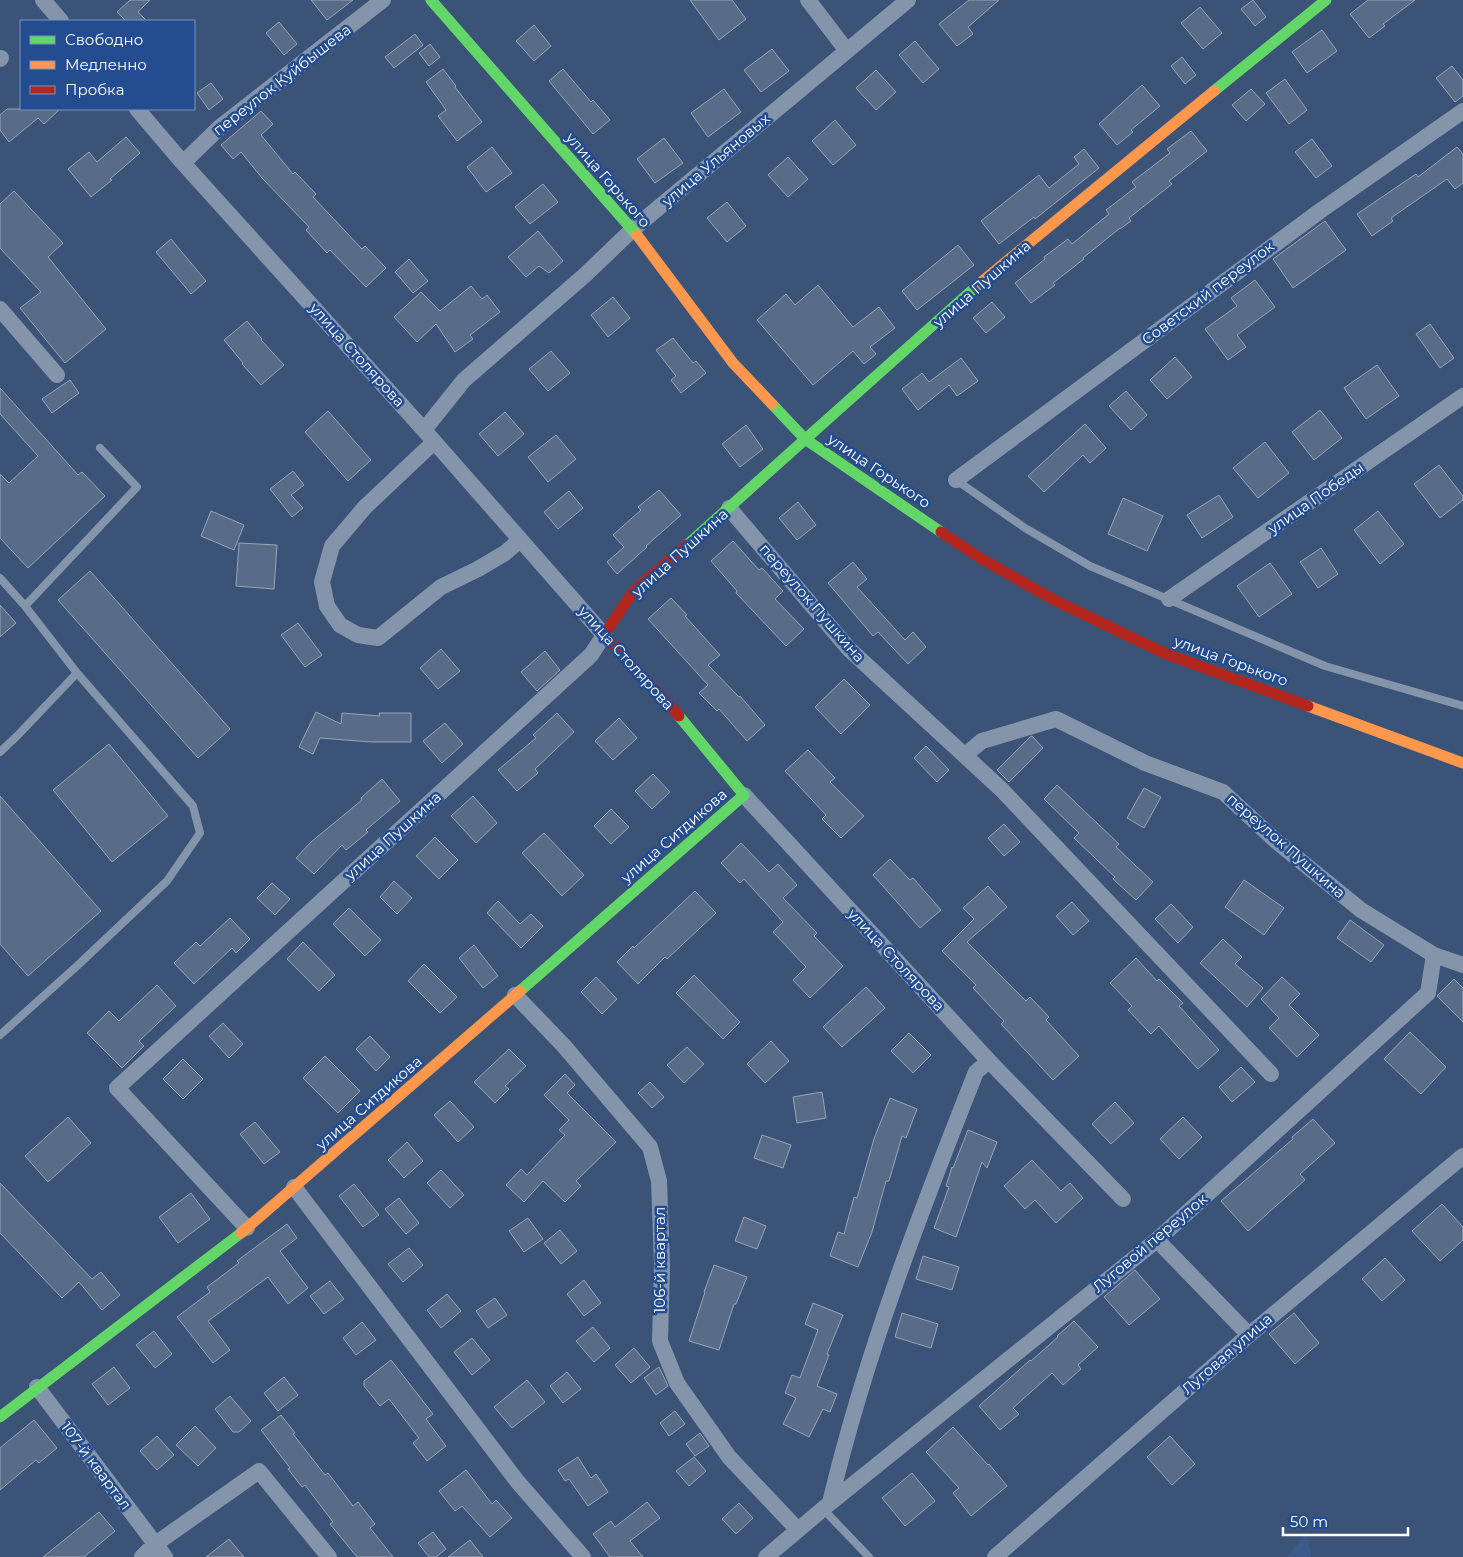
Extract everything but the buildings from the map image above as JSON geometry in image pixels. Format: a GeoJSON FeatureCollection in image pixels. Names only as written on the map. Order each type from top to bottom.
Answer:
{"type":"FeatureCollection","features":[{"type":"Feature","properties":{"kind":"street"},"geometry":{"type":"LineString","coordinates":[[42,0],[60,20]]}},
{"type":"Feature","properties":{"kind":"street","name":"переулок Куйбышева"},"geometry":{"type":"LineString","coordinates":[[183,163],[220,127],[383,0]]}},
{"type":"Feature","properties":{"kind":"street","name":"улица Горького"},"geometry":{"type":"LineString","coordinates":[[430,0],[633,229],[733,363],[805,439],[980,558],[1056,601],[1164,653],[1463,763]]}},
{"type":"Feature","properties":{"kind":"street"},"geometry":{"type":"LineString","coordinates":[[808,0],[846,51]]}},
{"type":"Feature","properties":{"kind":"street","name":"улица Ульяновых"},"geometry":{"type":"LineString","coordinates":[[520,540],[505,552],[441,587],[378,638],[358,635],[340,625],[327,606],[322,582],[332,546],[429,436],[464,380],[585,275],[633,229],[908,0]]}},
{"type":"Feature","properties":{"kind":"street","name":"улица Пушкина"},"geometry":{"type":"LineString","coordinates":[[247,1228],[117,1088],[592,656],[633,592],[993,272],[1326,0]]}},
{"type":"Feature","properties":{"kind":"street","name":"улица Столярова"},"geometry":{"type":"LineString","coordinates":[[137,110],[429,436],[604,635],[684,722],[744,794],[989,1061],[1123,1199]]}},
{"type":"Feature","properties":{"kind":"street","name":"Советский переулок"},"geometry":{"type":"LineString","coordinates":[[956,480],[1320,210],[1463,111]]}},
{"type":"Feature","properties":{"kind":"street"},"geometry":{"type":"LineString","coordinates":[[0,309],[57,375]]}},
{"type":"Feature","properties":{"kind":"street","name":"улица Победы"},"geometry":{"type":"LineString","coordinates":[[1169,599],[1463,396]]}},
{"type":"Feature","properties":{"kind":"street","name":"переулок Пушкина"},"geometry":{"type":"LineString","coordinates":[[729,508],[849,649],[1002,789],[1271,1074]]}},
{"type":"Feature","properties":{"kind":"street","name":"переулок Пушкина"},"geometry":{"type":"LineString","coordinates":[[964,755],[982,741],[1056,719],[1144,763],[1223,792],[1276,841],[1361,910],[1434,955],[1463,965]]}},
{"type":"Feature","properties":{"kind":"street","name":"улица Ситдикова"},"geometry":{"type":"LineString","coordinates":[[1,1413],[247,1228],[744,794]]}},
{"type":"Feature","properties":{"kind":"street","name":"Луговой переулок"},"geometry":{"type":"LineString","coordinates":[[766,1557],[826,1506],[1157,1240],[1428,992],[1434,955]]}},
{"type":"Feature","properties":{"kind":"street","name":"106-й квартал"},"geometry":{"type":"LineString","coordinates":[[515,995],[564,1046],[650,1147],[659,1182],[662,1265],[660,1341],[677,1382],[728,1457],[798,1530]]}},
{"type":"Feature","properties":{"kind":"street"},"geometry":{"type":"LineString","coordinates":[[826,1506],[867,1368],[909,1245],[976,1072],[989,1061]]}},
{"type":"Feature","properties":{"kind":"street","name":"Луговая улица"},"geometry":{"type":"LineString","coordinates":[[995,1557],[1249,1335],[1463,1156]]}},
{"type":"Feature","properties":{"kind":"street"},"geometry":{"type":"LineString","coordinates":[[294,1187],[517,1481],[583,1557]]}},
{"type":"Feature","properties":{"kind":"street"},"geometry":{"type":"LineString","coordinates":[[1157,1240],[1249,1335]]}},
{"type":"Feature","properties":{"kind":"street","name":"107-й квартал"},"geometry":{"type":"LineString","coordinates":[[37,1387],[160,1551]]}},
{"type":"Feature","properties":{"kind":"street"},"geometry":{"type":"LineString","coordinates":[[142,1557],[160,1551],[259,1471],[329,1557]]}},
{"type":"Feature","properties":{"kind":"lane"},"geometry":{"type":"LineString","coordinates":[[25,606],[137,487],[100,448]]}},
{"type":"Feature","properties":{"kind":"lane"},"geometry":{"type":"LineString","coordinates":[[956,480],[1025,528],[1090,566],[1325,666],[1463,706]]}},
{"type":"Feature","properties":{"kind":"lane"},"geometry":{"type":"LineString","coordinates":[[0,578],[25,606],[76,673],[192,806],[200,834],[167,881],[0,1035]]}},
{"type":"Feature","properties":{"kind":"lane"},"geometry":{"type":"LineString","coordinates":[[0,752],[76,673]]}},
{"type":"Feature","properties":{"kind":"lane"},"geometry":{"type":"LineString","coordinates":[[826,1506],[869,1557]]}},
{"type":"Feature","properties":{"kind":"water"},"geometry":{"type":"Polygon","coordinates":[[[1307,1533],[1311,1557],[1289,1557],[1288,1555],[1307,1533]]]}},
{"type":"Feature","properties":{"kind":"traffic: fast"},"geometry":{"type":"LineString","coordinates":[[431,0],[637,235]]}},
{"type":"Feature","properties":{"kind":"traffic: fast"},"geometry":{"type":"LineString","coordinates":[[1214,91],[1326,0]]}},
{"type":"Feature","properties":{"kind":"traffic: fast"},"geometry":{"type":"LineString","coordinates":[[687,545],[979,284]]}},
{"type":"Feature","properties":{"kind":"traffic: fast"},"geometry":{"type":"LineString","coordinates":[[772,404],[805,439],[941,532]]}},
{"type":"Feature","properties":{"kind":"traffic: fast"},"geometry":{"type":"LineString","coordinates":[[520,991],[744,795],[679,716]]}},
{"type":"Feature","properties":{"kind":"traffic: fast"},"geometry":{"type":"LineString","coordinates":[[0,1417],[241,1233]]}},
{"type":"Feature","properties":{"kind":"traffic: slow"},"geometry":{"type":"LineString","coordinates":[[979,284],[1214,91]]}},
{"type":"Feature","properties":{"kind":"traffic: slow"},"geometry":{"type":"LineString","coordinates":[[637,235],[733,363],[772,404]]}},
{"type":"Feature","properties":{"kind":"traffic: slow"},"geometry":{"type":"LineString","coordinates":[[1308,706],[1463,763]]}},
{"type":"Feature","properties":{"kind":"traffic: slow"},"geometry":{"type":"LineString","coordinates":[[241,1233],[520,991]]}},
{"type":"Feature","properties":{"kind":"traffic: jam"},"geometry":{"type":"LineString","coordinates":[[941,532],[980,558],[1056,601],[1164,653],[1308,706]]}},
{"type":"Feature","properties":{"kind":"traffic: jam"},"geometry":{"type":"LineString","coordinates":[[679,716],[604,635],[633,592],[687,545]]}}]}
